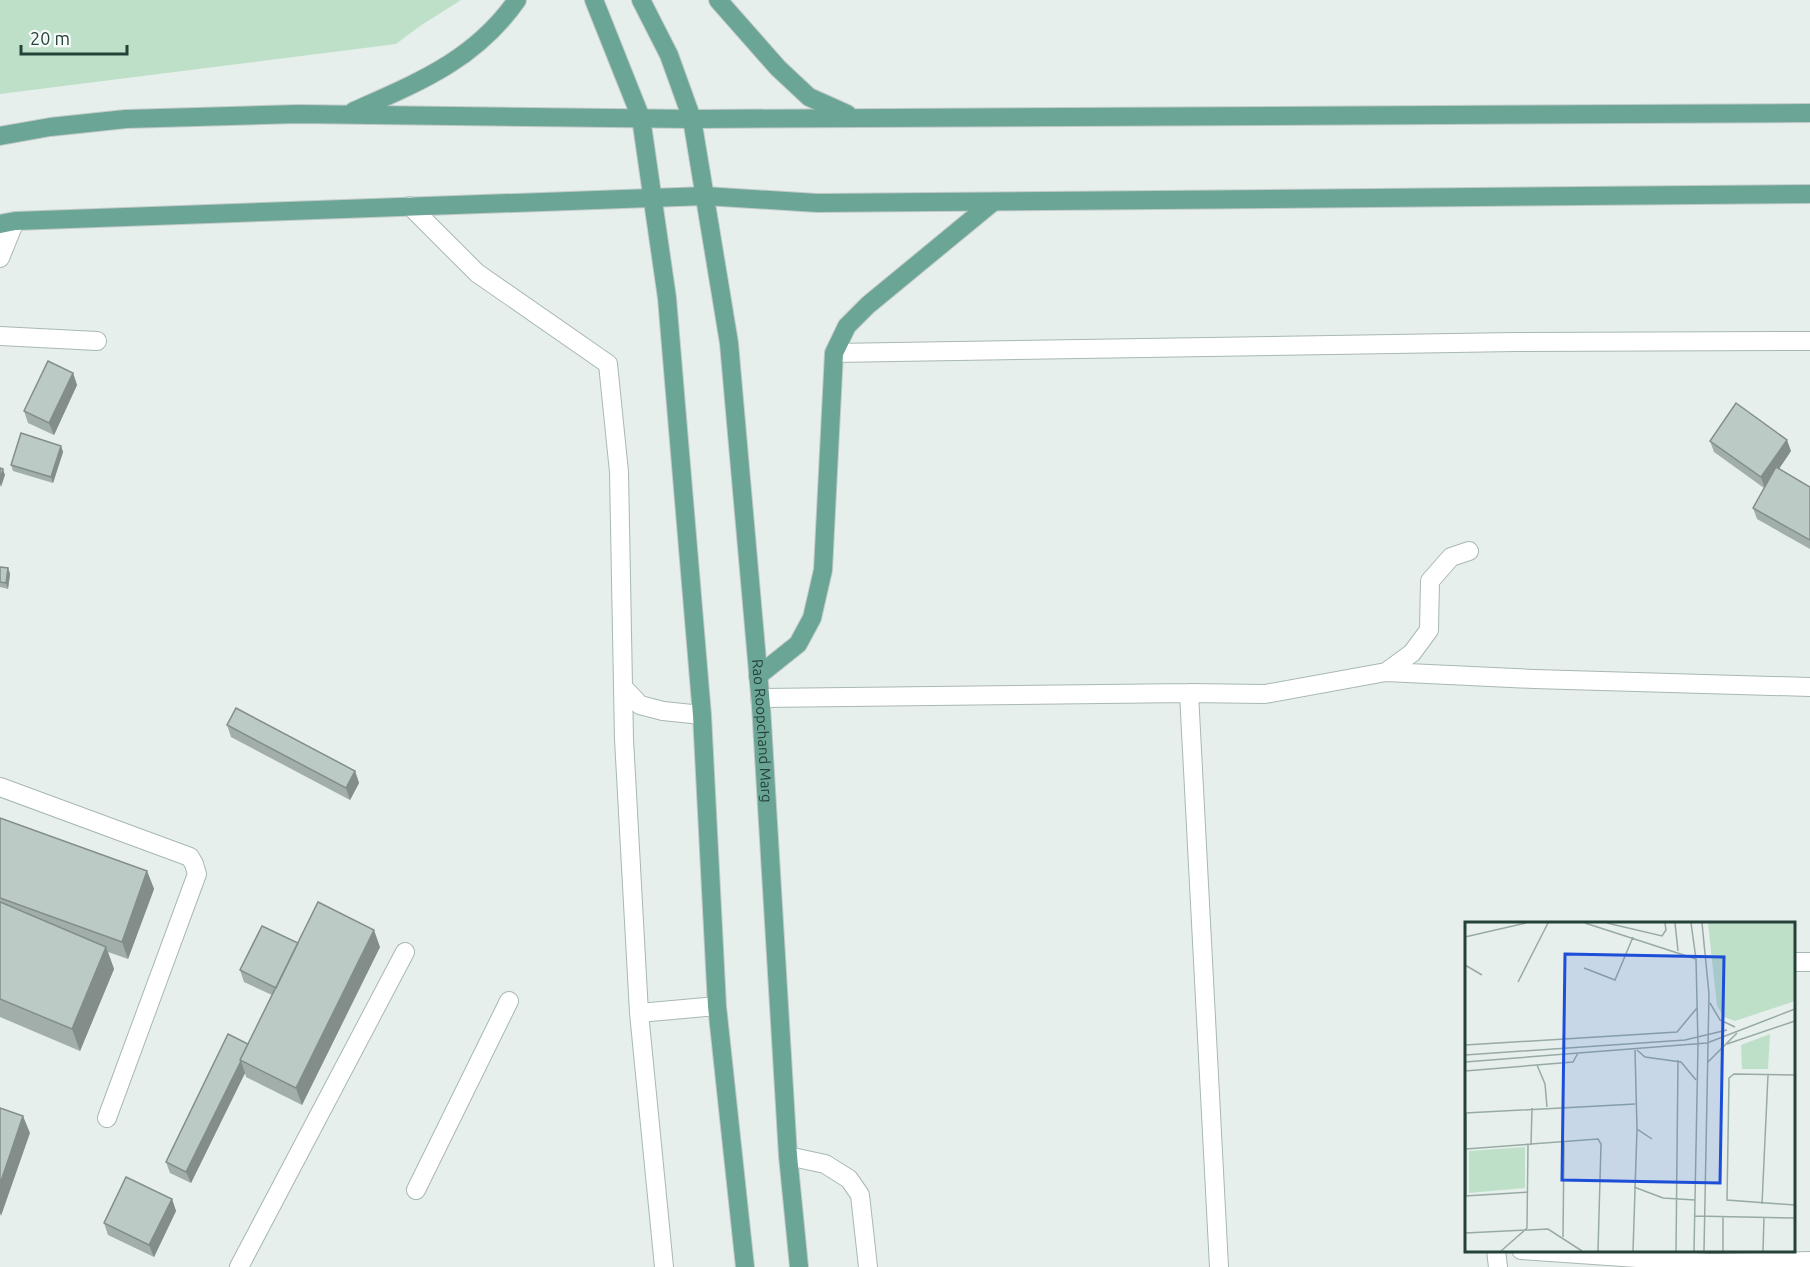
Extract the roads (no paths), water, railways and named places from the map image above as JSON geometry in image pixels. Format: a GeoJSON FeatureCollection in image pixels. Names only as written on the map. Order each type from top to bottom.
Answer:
{"type":"FeatureCollection","features":[{"type":"Feature","properties":{"kind":"main road"},"geometry":{"type":"LineString","coordinates":[[347,114],[442,70],[482,41],[504,19],[517,0]]}},
{"type":"Feature","properties":{"kind":"main road"},"geometry":{"type":"LineString","coordinates":[[594,0],[640,118],[661,250],[672,344],[702,715],[717,1006],[746,1267]]}},
{"type":"Feature","properties":{"kind":"main road","name":"Rao Roopchand Marg"},"geometry":{"type":"LineString","coordinates":[[640,0],[669,55],[692,119],[729,343],[760,698],[788,1156],[799,1267]]}},
{"type":"Feature","properties":{"kind":"main road"},"geometry":{"type":"LineString","coordinates":[[718,0],[778,68],[809,97],[858,118]]}},
{"type":"Feature","properties":{"kind":"main road"},"geometry":{"type":"LineString","coordinates":[[0,136],[50,127],[126,119],[347,114],[692,119],[1810,113]]}},
{"type":"Feature","properties":{"kind":"main road"},"geometry":{"type":"LineString","coordinates":[[8,222],[705,196],[817,203],[1810,194]]}},
{"type":"Feature","properties":{"kind":"main road"},"geometry":{"type":"LineString","coordinates":[[758,676],[798,644],[812,618],[823,570],[834,352],[847,326],[868,305],[993,202]]}},
{"type":"Feature","properties":{"kind":"street"},"geometry":{"type":"LineString","coordinates":[[410,206],[477,273],[609,364],[619,472],[624,739],[639,1013],[664,1267]]}},
{"type":"Feature","properties":{"kind":"street"},"geometry":{"type":"LineString","coordinates":[[0,258],[8,222]]}},
{"type":"Feature","properties":{"kind":"street"},"geometry":{"type":"LineString","coordinates":[[0,336],[97,340]]}},
{"type":"Feature","properties":{"kind":"street"},"geometry":{"type":"LineString","coordinates":[[834,352],[1810,340]]}},
{"type":"Feature","properties":{"kind":"street"},"geometry":{"type":"LineString","coordinates":[[1386,672],[1412,653],[1429,630],[1430,581],[1451,557],[1469,551]]}},
{"type":"Feature","properties":{"kind":"street"},"geometry":{"type":"LineString","coordinates":[[760,698],[1265,694],[1386,672],[1545,680],[1810,687]]}},
{"type":"Feature","properties":{"kind":"street"},"geometry":{"type":"LineString","coordinates":[[624,687],[640,705],[663,711],[702,715]]}},
{"type":"Feature","properties":{"kind":"street"},"geometry":{"type":"LineString","coordinates":[[1189,693],[1219,1267]]}},
{"type":"Feature","properties":{"kind":"street"},"geometry":{"type":"LineString","coordinates":[[0,787],[190,857],[194,864],[197,874],[107,1118]]}},
{"type":"Feature","properties":{"kind":"street"},"geometry":{"type":"LineString","coordinates":[[239,1267],[405,952]]}},
{"type":"Feature","properties":{"kind":"street"},"geometry":{"type":"LineString","coordinates":[[416,1190],[509,1001]]}},
{"type":"Feature","properties":{"kind":"street"},"geometry":{"type":"LineString","coordinates":[[639,1013],[717,1006]]}},
{"type":"Feature","properties":{"kind":"street"},"geometry":{"type":"LineString","coordinates":[[788,1156],[825,1164],[849,1179],[860,1195],[868,1267]]}},
{"type":"Feature","properties":{"kind":"street"},"geometry":{"type":"LineString","coordinates":[[1496,1252],[1498,1267]]}},
{"type":"Feature","properties":{"kind":"street"},"geometry":{"type":"LineString","coordinates":[[1537,1252],[1709,1263],[1810,1261]]}}]}
